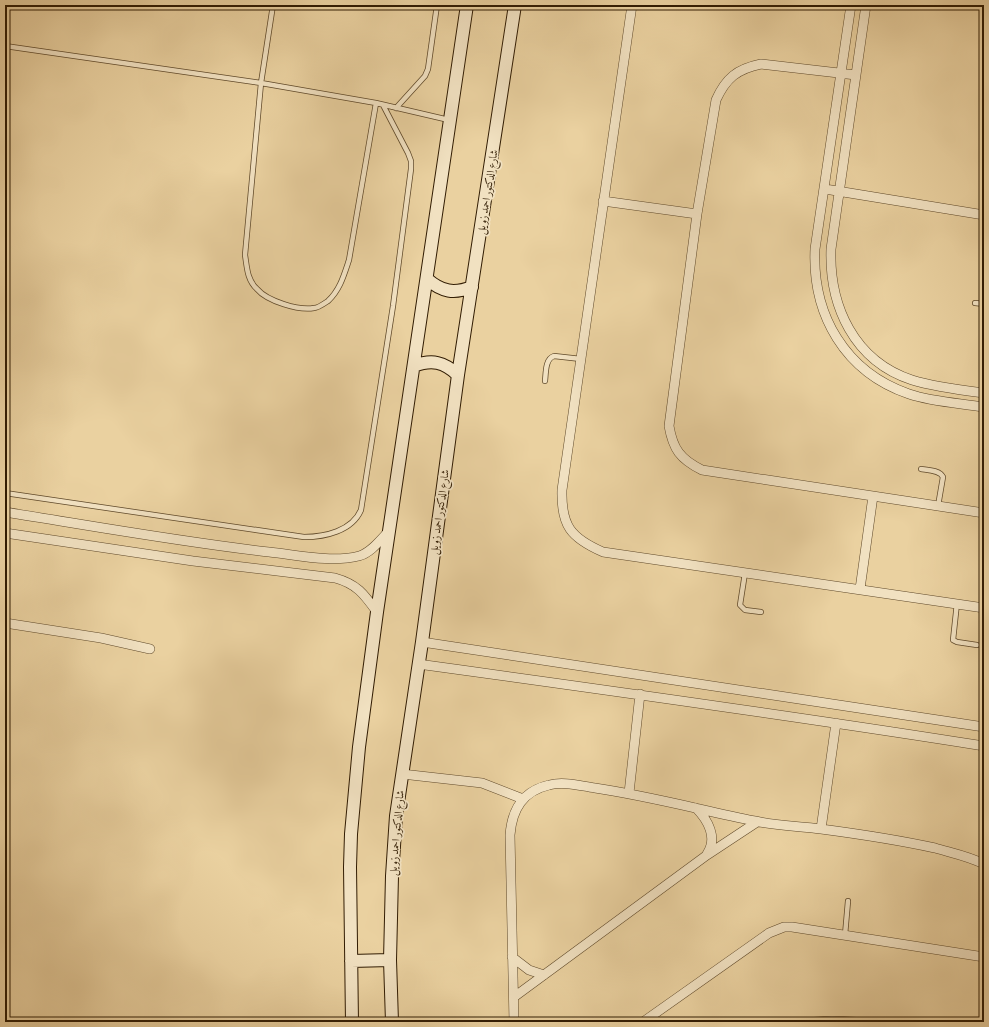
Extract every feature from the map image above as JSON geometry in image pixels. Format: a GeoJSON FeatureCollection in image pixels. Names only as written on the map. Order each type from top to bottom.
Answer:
{"type":"FeatureCollection","features":[{"type":"Feature","properties":{"kind":"street"},"geometry":{"type":"LineString","coordinates":[[352,1022],[350,867],[359,747],[377,612],[468,5]]}},
{"type":"Feature","properties":{"kind":"street","name":"شارع الدكتور احمد زويل"},"geometry":{"type":"LineString","coordinates":[[392,1022],[390,960],[396,816],[422,642],[458,375],[516,5]]}},
{"type":"Feature","properties":{"kind":"street"},"geometry":{"type":"LineString","coordinates":[[632,5],[562,490],[562,506],[566,523],[576,536],[588,545],[604,552],[984,608]]}},
{"type":"Feature","properties":{"kind":"street"},"geometry":{"type":"LineString","coordinates":[[851,5],[815,249],[814,267],[819,301],[825,318],[843,348],[863,368],[880,380],[895,388],[925,398],[984,407]]}},
{"type":"Feature","properties":{"kind":"street"},"geometry":{"type":"LineString","coordinates":[[866,5],[838,191],[831,249],[832,280],[840,310],[854,337],[864,349],[893,371],[910,379],[928,384],[984,393]]}},
{"type":"Feature","properties":{"kind":"street"},"geometry":{"type":"LineString","coordinates":[[856,74],[761,64],[749,66],[738,71],[728,79],[721,89],[716,100],[697,214],[669,426],[672,440],[678,453],[689,463],[702,470],[984,513]]}},
{"type":"Feature","properties":{"kind":"street"},"geometry":{"type":"LineString","coordinates":[[825,189],[984,215]]}},
{"type":"Feature","properties":{"kind":"street"},"geometry":{"type":"LineString","coordinates":[[603,201],[697,214]]}},
{"type":"Feature","properties":{"kind":"street"},"geometry":{"type":"LineString","coordinates":[[427,278],[434,285],[443,289],[453,291],[472,287]]}},
{"type":"Feature","properties":{"kind":"street"},"geometry":{"type":"LineString","coordinates":[[414,366],[423,362],[438,363],[451,369],[458,375]]}},
{"type":"Feature","properties":{"kind":"street"},"geometry":{"type":"LineString","coordinates":[[860,589],[873,496]]}},
{"type":"Feature","properties":{"kind":"street"},"geometry":{"type":"LineString","coordinates":[[5,512],[238,549],[319,558],[345,559],[361,555],[372,548],[389,531]]}},
{"type":"Feature","properties":{"kind":"street"},"geometry":{"type":"LineString","coordinates":[[5,532],[236,567],[335,578],[347,581],[357,587],[365,595],[377,612]]}},
{"type":"Feature","properties":{"kind":"street"},"geometry":{"type":"LineString","coordinates":[[236,567],[238,549]]}},
{"type":"Feature","properties":{"kind":"street"},"geometry":{"type":"LineString","coordinates":[[5,623],[107,639],[150,649]]}},
{"type":"Feature","properties":{"kind":"street"},"geometry":{"type":"LineString","coordinates":[[422,642],[984,727]]}},
{"type":"Feature","properties":{"kind":"street"},"geometry":{"type":"LineString","coordinates":[[418,664],[640,694],[984,746]]}},
{"type":"Feature","properties":{"kind":"street"},"geometry":{"type":"LineString","coordinates":[[629,793],[640,694]]}},
{"type":"Feature","properties":{"kind":"street"},"geometry":{"type":"LineString","coordinates":[[821,829],[836,723]]}},
{"type":"Feature","properties":{"kind":"street"},"geometry":{"type":"LineString","coordinates":[[402,774],[482,784],[523,799]]}},
{"type":"Feature","properties":{"kind":"street"},"geometry":{"type":"LineString","coordinates":[[514,1022],[510,835],[511,821],[523,799],[537,789],[551,784],[565,784],[629,793],[757,822],[821,829],[919,845],[969,857],[984,864]]}},
{"type":"Feature","properties":{"kind":"street"},"geometry":{"type":"LineString","coordinates":[[696,808],[703,815],[712,832],[712,842],[707,855]]}},
{"type":"Feature","properties":{"kind":"street"},"geometry":{"type":"LineString","coordinates":[[514,997],[707,855],[757,822]]}},
{"type":"Feature","properties":{"kind":"street"},"geometry":{"type":"LineString","coordinates":[[643,1022],[769,933],[776,930],[792,927],[984,957]]}},
{"type":"Feature","properties":{"kind":"street"},"geometry":{"type":"LineString","coordinates":[[512,957],[529,970],[544,975]]}},
{"type":"Feature","properties":{"kind":"street"},"geometry":{"type":"LineString","coordinates":[[351,961],[390,960]]}},
{"type":"Feature","properties":{"kind":"street"},"geometry":{"type":"LineString","coordinates":[[814,1022],[832,1020],[856,1022]]}},
{"type":"Feature","properties":{"kind":"lane"},"geometry":{"type":"LineString","coordinates":[[273,5],[261,83],[245,255],[248,277],[257,290],[269,298],[285,305],[315,308],[327,301],[336,292],[350,260],[376,103]]}},
{"type":"Feature","properties":{"kind":"lane"},"geometry":{"type":"LineString","coordinates":[[396,108],[425,76],[428,69],[437,5]]}},
{"type":"Feature","properties":{"kind":"lane"},"geometry":{"type":"LineString","coordinates":[[5,46],[261,83],[376,103],[450,120]]}},
{"type":"Feature","properties":{"kind":"lane"},"geometry":{"type":"LineString","coordinates":[[5,493],[304,537],[328,535],[348,525],[357,518],[361,510],[393,306],[411,169],[411,161],[408,153],[383,105]]}},
{"type":"Feature","properties":{"kind":"lane"},"geometry":{"type":"LineString","coordinates":[[975,303],[984,304]]}},
{"type":"Feature","properties":{"kind":"lane"},"geometry":{"type":"LineString","coordinates":[[545,381],[548,361],[551,357],[581,359]]}},
{"type":"Feature","properties":{"kind":"lane"},"geometry":{"type":"LineString","coordinates":[[921,469],[939,472],[942,474],[943,478],[938,506]]}},
{"type":"Feature","properties":{"kind":"lane"},"geometry":{"type":"LineString","coordinates":[[745,573],[740,605],[745,610],[761,612]]}},
{"type":"Feature","properties":{"kind":"lane"},"geometry":{"type":"LineString","coordinates":[[957,603],[953,640],[977,645]]}},
{"type":"Feature","properties":{"kind":"lane"},"geometry":{"type":"LineString","coordinates":[[845,936],[848,901]]}}]}
